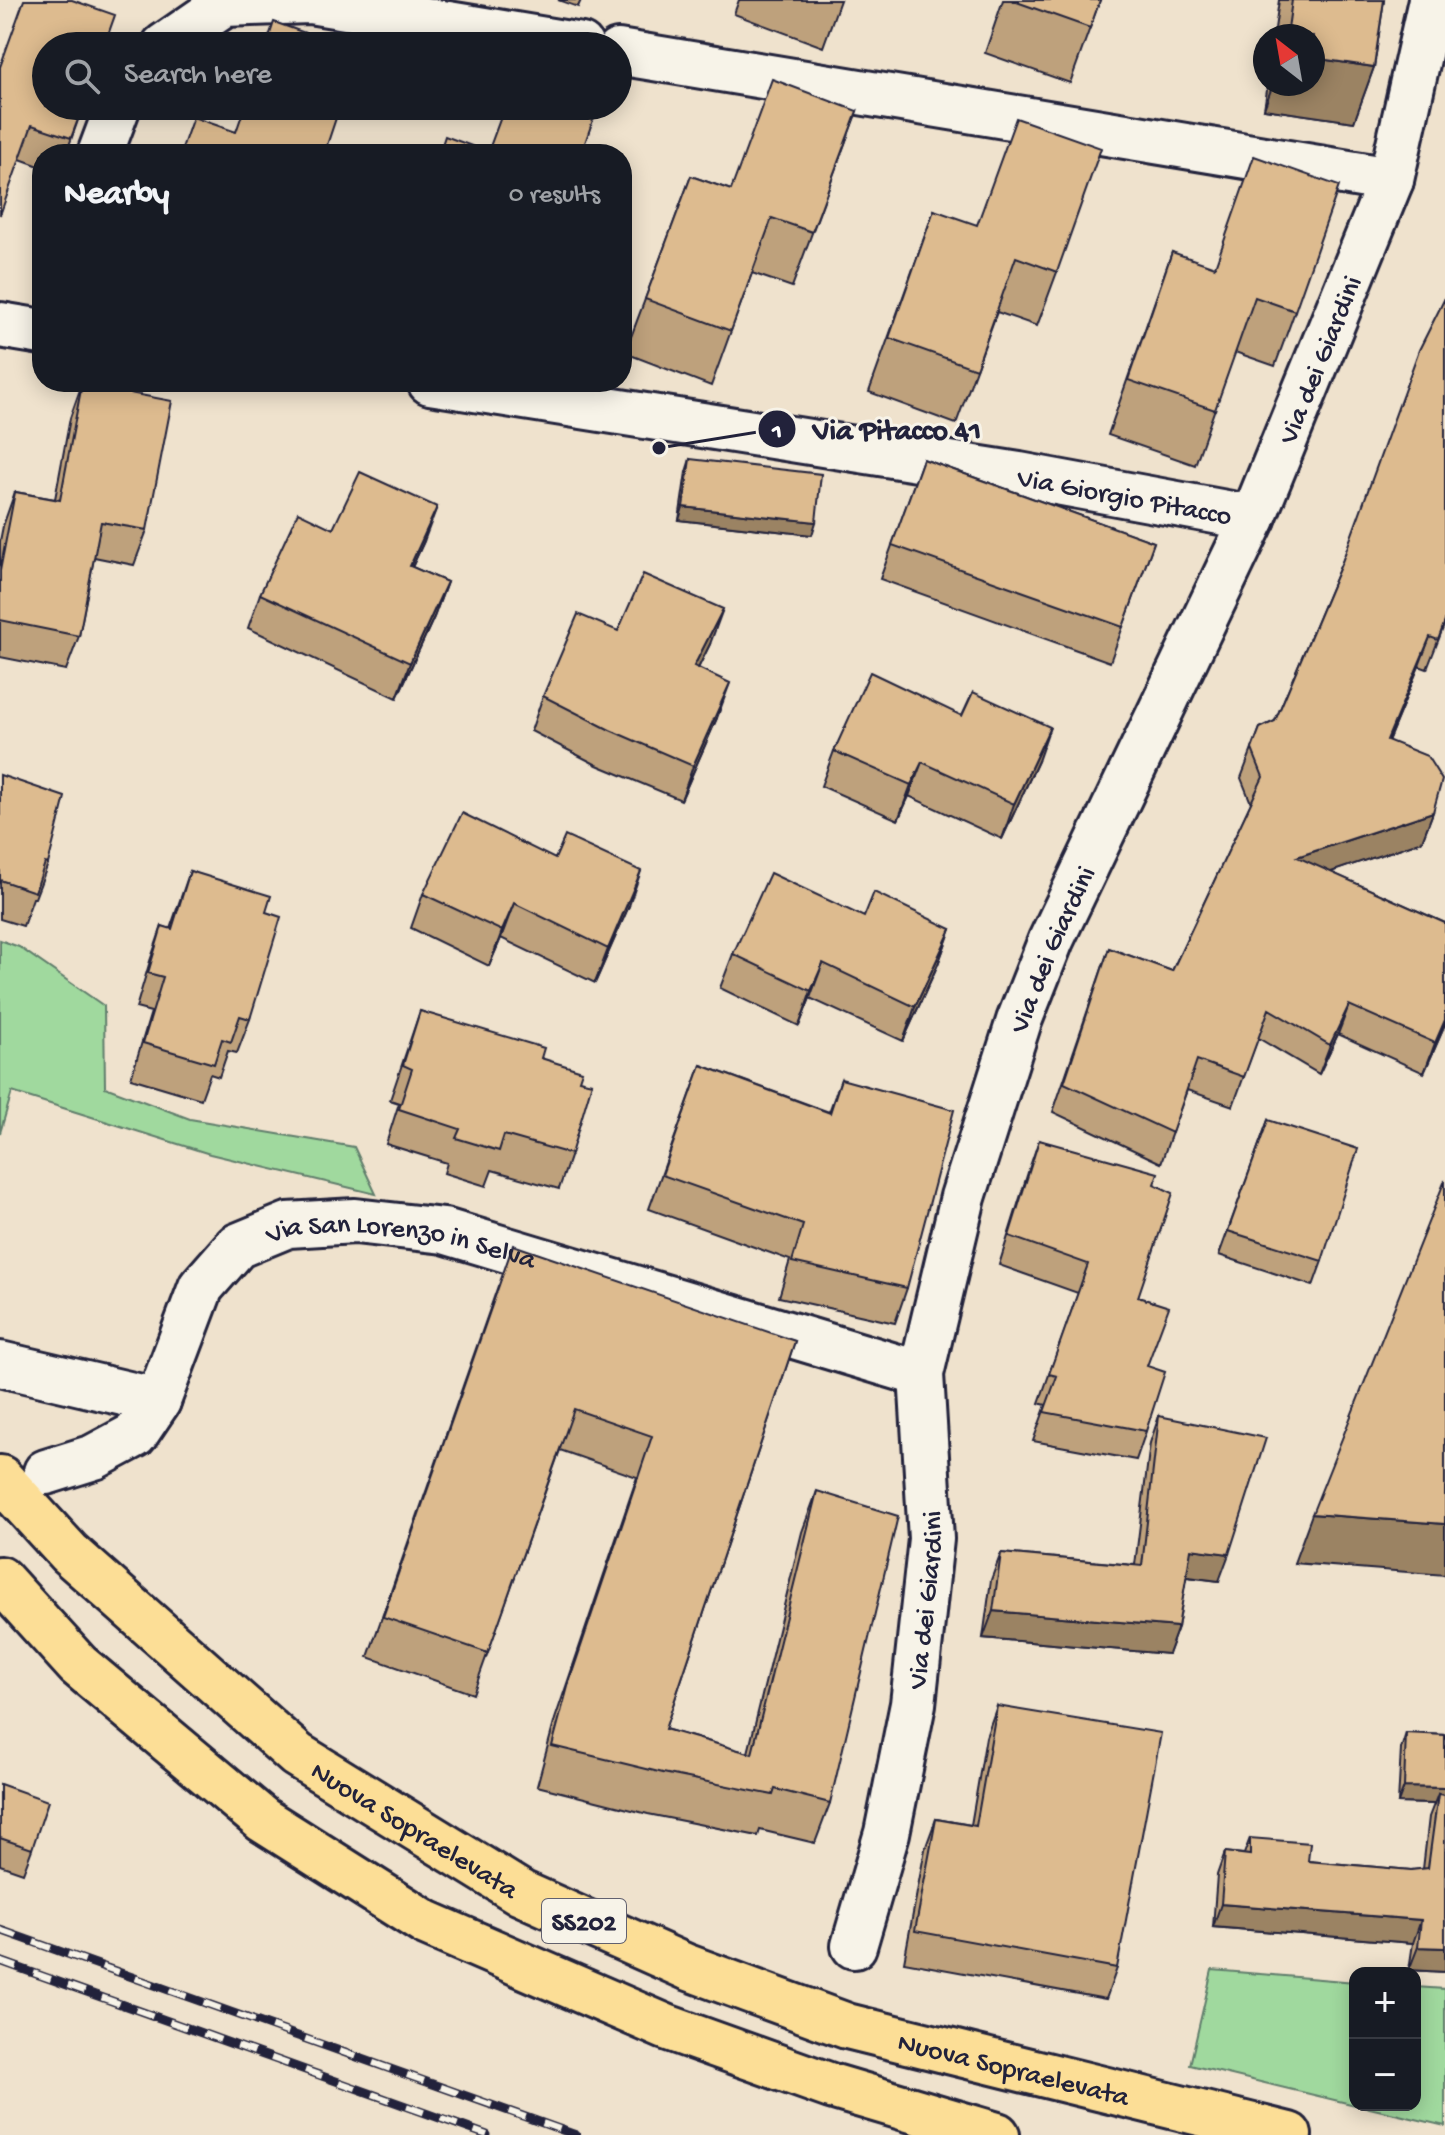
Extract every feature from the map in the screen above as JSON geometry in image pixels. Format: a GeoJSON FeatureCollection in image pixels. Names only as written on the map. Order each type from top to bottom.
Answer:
{"type":"FeatureCollection","features":[{"type":"Feature","properties":{"kind":"highway","name":"Nuova Sopraelevata"},"geometry":{"type":"LineString","coordinates":[[0,1478],[69,1553],[297,1755],[521,1893],[687,1967],[847,2026],[1289,2135]]}},
{"type":"Feature","properties":{"kind":"highway","name":"SS202"},"geometry":{"type":"LineString","coordinates":[[0,1579],[78,1665],[263,1820],[426,1923],[666,2027],[831,2086],[997,2135]]}},
{"type":"Feature","properties":{"kind":"street","name":"Via dei Giardini"},"geometry":{"type":"LineString","coordinates":[[854,1946],[887,1833],[913,1704],[931,1539],[921,1374],[963,1197],[1019,1021],[1100,832],[1253,518],[1391,180],[1431,0]]}},
{"type":"Feature","properties":{"kind":"street"},"geometry":{"type":"LineString","coordinates":[[184,32],[225,4],[310,1],[497,32]]}},
{"type":"Feature","properties":{"kind":"street"},"geometry":{"type":"LineString","coordinates":[[632,54],[1391,180]]}},
{"type":"Feature","properties":{"kind":"street"},"geometry":{"type":"LineString","coordinates":[[104,144],[113,120]]}},
{"type":"Feature","properties":{"kind":"street","name":"Via Giorgio Pitacco"},"geometry":{"type":"LineString","coordinates":[[493,392],[1019,475],[1253,518]]}},
{"type":"Feature","properties":{"kind":"street","name":"Via San Lorenzo in Selva"},"geometry":{"type":"LineString","coordinates":[[46,1472],[94,1457],[135,1435],[158,1401],[201,1287],[237,1246],[288,1225],[355,1221],[444,1231],[921,1374]]}},
{"type":"Feature","properties":{"kind":"street"},"geometry":{"type":"LineString","coordinates":[[0,1364],[158,1401]]}},
{"type":"Feature","properties":{"kind":"green space"},"geometry":{"type":"Polygon","coordinates":[[[0,940],[19,947],[104,1006],[105,1087],[190,1119],[354,1147],[376,1194],[210,1154],[12,1092],[0,1133],[0,940]]]}},
{"type":"Feature","properties":{"kind":"green space"},"geometry":{"type":"Polygon","coordinates":[[[1212,1970],[1349,1981],[1349,2104],[1190,2065],[1212,1970]]]}},
{"type":"Feature","properties":{"kind":"green space"},"geometry":{"type":"Polygon","coordinates":[[[1421,1987],[1445,1989],[1445,2126],[1382,2111],[1421,2111],[1421,1987]]]}},
{"type":"Feature","properties":{"kind":"building"},"geometry":{"type":"Polygon","coordinates":[[[24,0],[72,0],[115,15],[109,32],[32,32],[32,120],[78,120],[71,138],[32,125],[0,215],[0,67],[24,0]]]}},
{"type":"Feature","properties":{"kind":"building"},"geometry":{"type":"Polygon","coordinates":[[[1011,0],[1100,0],[1090,28],[1011,0]]]}},
{"type":"Feature","properties":{"kind":"building"},"geometry":{"type":"Polygon","coordinates":[[[1292,0],[1384,0],[1374,67],[1325,60],[1325,24],[1289,24],[1292,0]]]}},
{"type":"Feature","properties":{"kind":"building"},"geometry":{"type":"Polygon","coordinates":[[[274,22],[302,32],[271,32],[274,22]]]}},
{"type":"Feature","properties":{"kind":"building"},"geometry":{"type":"Polygon","coordinates":[[[772,79],[857,111],[812,232],[772,218],[731,331],[645,299],[691,176],[731,190],[772,79]]]}},
{"type":"Feature","properties":{"kind":"building"},"geometry":{"type":"Polygon","coordinates":[[[1016,118],[1101,148],[1057,272],[1016,257],[976,369],[889,338],[934,210],[977,225],[1016,118]]]}},
{"type":"Feature","properties":{"kind":"building"},"geometry":{"type":"Polygon","coordinates":[[[192,120],[202,120],[236,132],[240,120],[335,120],[327,144],[184,144],[192,120]]]}},
{"type":"Feature","properties":{"kind":"building"},"geometry":{"type":"Polygon","coordinates":[[[500,120],[593,120],[585,144],[491,144],[500,120]]]}},
{"type":"Feature","properties":{"kind":"building"},"geometry":{"type":"Polygon","coordinates":[[[445,136],[466,144],[442,144],[445,136]]]}},
{"type":"Feature","properties":{"kind":"building"},"geometry":{"type":"Polygon","coordinates":[[[1254,156],[1339,186],[1295,311],[1255,297],[1215,410],[1128,380],[1172,252],[1215,267],[1254,156]]]}},
{"type":"Feature","properties":{"kind":"building"},"geometry":{"type":"Polygon","coordinates":[[[1445,298],[1445,621],[1438,640],[1430,637],[1387,740],[1427,756],[1442,780],[1433,812],[1297,857],[1445,923],[1445,1020],[1435,1043],[1349,1005],[1330,1045],[1269,1009],[1244,1077],[1197,1060],[1172,1133],[1064,1083],[1109,948],[1172,971],[1263,777],[1252,749],[1260,728],[1275,721],[1342,562],[1419,350],[1445,298]]]}},
{"type":"Feature","properties":{"kind":"building"},"geometry":{"type":"Polygon","coordinates":[[[80,392],[124,392],[172,401],[147,530],[101,522],[79,636],[0,620],[0,571],[15,492],[60,500],[80,392]]]}},
{"type":"Feature","properties":{"kind":"building"},"geometry":{"type":"Polygon","coordinates":[[[690,459],[821,474],[816,522],[683,507],[690,459]]]}},
{"type":"Feature","properties":{"kind":"building"},"geometry":{"type":"Polygon","coordinates":[[[923,459],[1154,542],[1123,627],[892,545],[923,459]]]}},
{"type":"Feature","properties":{"kind":"building"},"geometry":{"type":"Polygon","coordinates":[[[360,472],[437,507],[410,566],[447,582],[410,663],[260,594],[298,512],[333,529],[360,472]]]}},
{"type":"Feature","properties":{"kind":"building"},"geometry":{"type":"Polygon","coordinates":[[[643,574],[723,609],[694,666],[730,683],[693,766],[610,730],[543,696],[578,614],[618,631],[643,574]]]}},
{"type":"Feature","properties":{"kind":"building"},"geometry":{"type":"Polygon","coordinates":[[[870,672],[962,716],[973,692],[1050,727],[1014,804],[922,762],[911,785],[834,751],[870,672]]]}},
{"type":"Feature","properties":{"kind":"building"},"geometry":{"type":"Polygon","coordinates":[[[0,775],[65,797],[48,864],[45,863],[35,892],[0,880],[0,775]]]}},
{"type":"Feature","properties":{"kind":"building"},"geometry":{"type":"Polygon","coordinates":[[[462,813],[555,859],[565,836],[641,871],[608,949],[514,903],[502,931],[423,894],[462,813]]]}},
{"type":"Feature","properties":{"kind":"building"},"geometry":{"type":"Polygon","coordinates":[[[190,871],[271,896],[266,912],[281,917],[250,1019],[240,1016],[231,1042],[222,1039],[214,1064],[143,1043],[163,977],[148,973],[162,926],[172,929],[190,871]]]}},
{"type":"Feature","properties":{"kind":"building"},"geometry":{"type":"Polygon","coordinates":[[[770,873],[864,917],[874,892],[951,929],[915,1007],[823,963],[811,991],[733,954],[770,873]]]}},
{"type":"Feature","properties":{"kind":"building"},"geometry":{"type":"Polygon","coordinates":[[[420,1011],[544,1048],[541,1058],[582,1071],[579,1080],[592,1083],[571,1154],[504,1135],[499,1151],[456,1138],[460,1129],[399,1109],[412,1069],[403,1065],[420,1011]]]}},
{"type":"Feature","properties":{"kind":"building"},"geometry":{"type":"Polygon","coordinates":[[[701,1065],[830,1113],[841,1079],[954,1110],[907,1288],[792,1262],[803,1225],[662,1175],[701,1065]]]}},
{"type":"Feature","properties":{"kind":"building"},"geometry":{"type":"Polygon","coordinates":[[[1268,1120],[1358,1149],[1322,1261],[1228,1231],[1268,1120]]]}},
{"type":"Feature","properties":{"kind":"building"},"geometry":{"type":"Polygon","coordinates":[[[1039,1140],[1158,1173],[1154,1184],[1173,1193],[1138,1297],[1169,1307],[1147,1366],[1165,1372],[1146,1431],[1044,1412],[1057,1376],[1049,1374],[1088,1264],[1009,1236],[1039,1140]]]}},
{"type":"Feature","properties":{"kind":"building"},"geometry":{"type":"Polygon","coordinates":[[[1445,1180],[1445,1524],[1312,1514],[1445,1180]]]}},
{"type":"Feature","properties":{"kind":"building"},"geometry":{"type":"Polygon","coordinates":[[[513,1245],[795,1341],[665,1729],[752,1754],[817,1491],[898,1516],[830,1803],[775,1789],[773,1795],[663,1773],[552,1746],[570,1679],[652,1436],[574,1409],[488,1653],[383,1617],[513,1245]]]}},
{"type":"Feature","properties":{"kind":"building"},"geometry":{"type":"Polygon","coordinates":[[[1159,1416],[1266,1438],[1229,1554],[1191,1549],[1178,1627],[993,1611],[1001,1553],[1142,1566],[1159,1416]]]}},
{"type":"Feature","properties":{"kind":"building"},"geometry":{"type":"Polygon","coordinates":[[[997,1706],[1161,1733],[1117,1968],[915,1931],[936,1819],[976,1826],[997,1706]]]}},
{"type":"Feature","properties":{"kind":"building"},"geometry":{"type":"Polygon","coordinates":[[[1406,1733],[1445,1735],[1445,1788],[1404,1787],[1406,1733]]]}},
{"type":"Feature","properties":{"kind":"building"},"geometry":{"type":"Polygon","coordinates":[[[0,1784],[48,1801],[32,1849],[0,1838],[0,1784]]]}},
{"type":"Feature","properties":{"kind":"building"},"geometry":{"type":"Polygon","coordinates":[[[1438,1794],[1445,1795],[1445,1948],[1418,1947],[1421,1920],[1221,1904],[1225,1852],[1250,1855],[1250,1838],[1310,1843],[1308,1861],[1411,1870],[1428,1868],[1438,1794]]]}},
{"type":"Feature","properties":{"kind":"railway"},"geometry":{"type":"LineString","coordinates":[[0,1930],[576,2135]]}},
{"type":"Feature","properties":{"kind":"railway"},"geometry":{"type":"LineString","coordinates":[[0,1961],[487,2135]]}},
{"type":"Feature","properties":{"kind":"place","name":"Via Pitacco 41"},"geometry":{"type":"Point","coordinates":[659,448]}}]}
